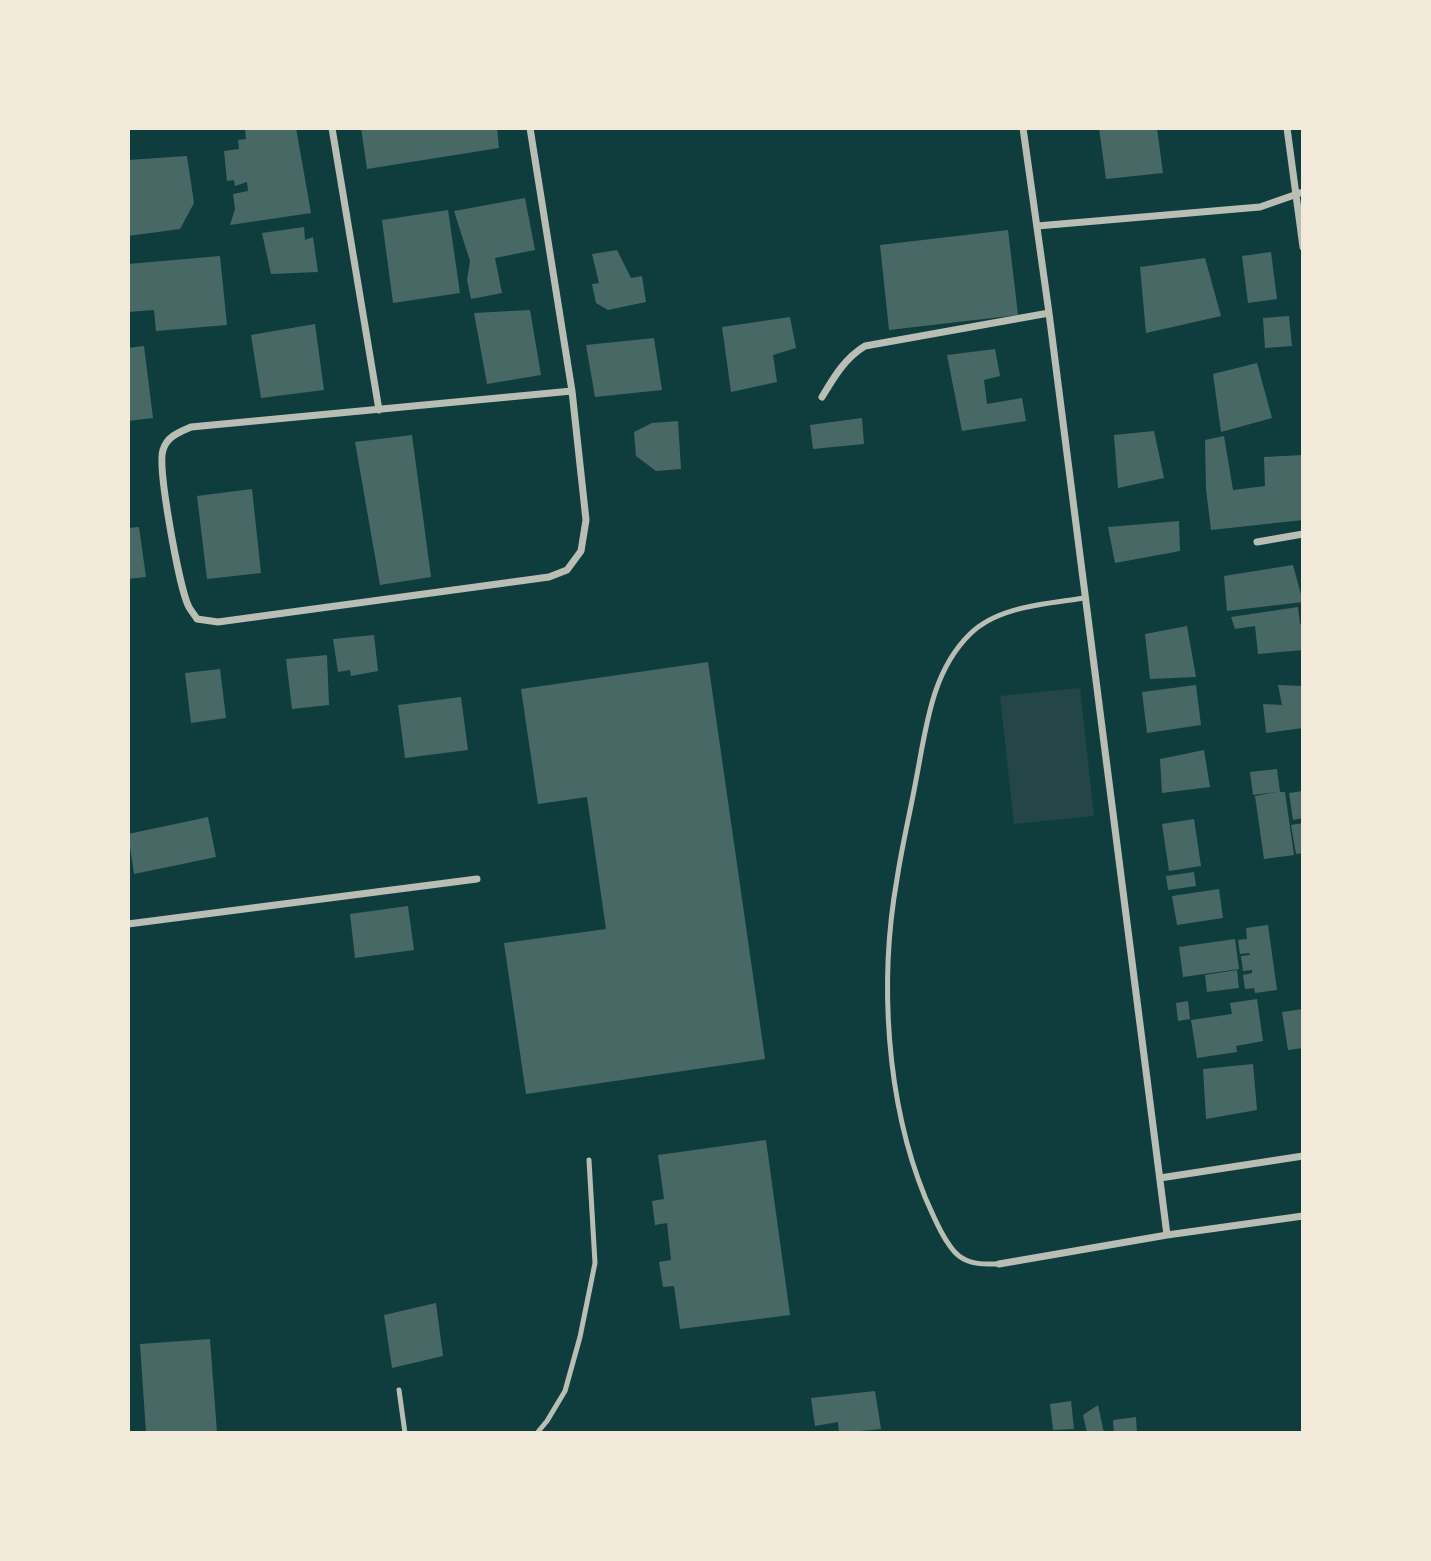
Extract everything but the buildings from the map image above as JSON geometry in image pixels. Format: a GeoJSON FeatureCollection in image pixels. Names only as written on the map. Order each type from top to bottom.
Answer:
{"type":"FeatureCollection","features":[{"type":"Feature","properties":{"kind":"street"},"geometry":{"type":"LineString","coordinates":[[332,128],[379,410]]}},
{"type":"Feature","properties":{"kind":"street"},"geometry":{"type":"LineString","coordinates":[[530,128],[572,391],[586,520],[581,551],[566,570],[549,577],[218,622],[197,619],[188,607],[162,472],[163,449],[173,435],[191,426],[572,391]]}},
{"type":"Feature","properties":{"kind":"street"},"geometry":{"type":"LineString","coordinates":[[1023,128],[1167,1236]]}},
{"type":"Feature","properties":{"kind":"street"},"geometry":{"type":"LineString","coordinates":[[1287,128],[1300,193],[1303,247]]}},
{"type":"Feature","properties":{"kind":"street"},"geometry":{"type":"LineString","coordinates":[[1037,226],[1260,207],[1300,193]]}},
{"type":"Feature","properties":{"kind":"street"},"geometry":{"type":"LineString","coordinates":[[822,397],[839,369],[855,352],[865,346],[1049,313]]}},
{"type":"Feature","properties":{"kind":"street"},"geometry":{"type":"LineString","coordinates":[[1257,542],[1303,534]]}},
{"type":"Feature","properties":{"kind":"street"},"geometry":{"type":"LineString","coordinates":[[128,924],[477,879]]}},
{"type":"Feature","properties":{"kind":"street"},"geometry":{"type":"LineString","coordinates":[[1160,1178],[1303,1156]]}},
{"type":"Feature","properties":{"kind":"street"},"geometry":{"type":"LineString","coordinates":[[999,1264],[1303,1216]]}},
{"type":"Feature","properties":{"kind":"lane"},"geometry":{"type":"LineString","coordinates":[[999,1264],[976,1264],[958,1255],[930,1211],[915,1173],[893,1070],[888,1009],[889,951],[896,881],[935,691],[949,658],[971,632],[996,618],[1024,608],[1084,598]]}},
{"type":"Feature","properties":{"kind":"lane"},"geometry":{"type":"LineString","coordinates":[[537,1433],[565,1391],[580,1337],[595,1263],[589,1160]]}},
{"type":"Feature","properties":{"kind":"lane"},"geometry":{"type":"LineString","coordinates":[[399,1390],[405,1433]]}},
{"type":"Feature","properties":{"kind":"shaded area"},"geometry":{"type":"Polygon","coordinates":[[[1080,688],[1094,816],[1014,824],[1000,696],[1080,688]]]}}]}
